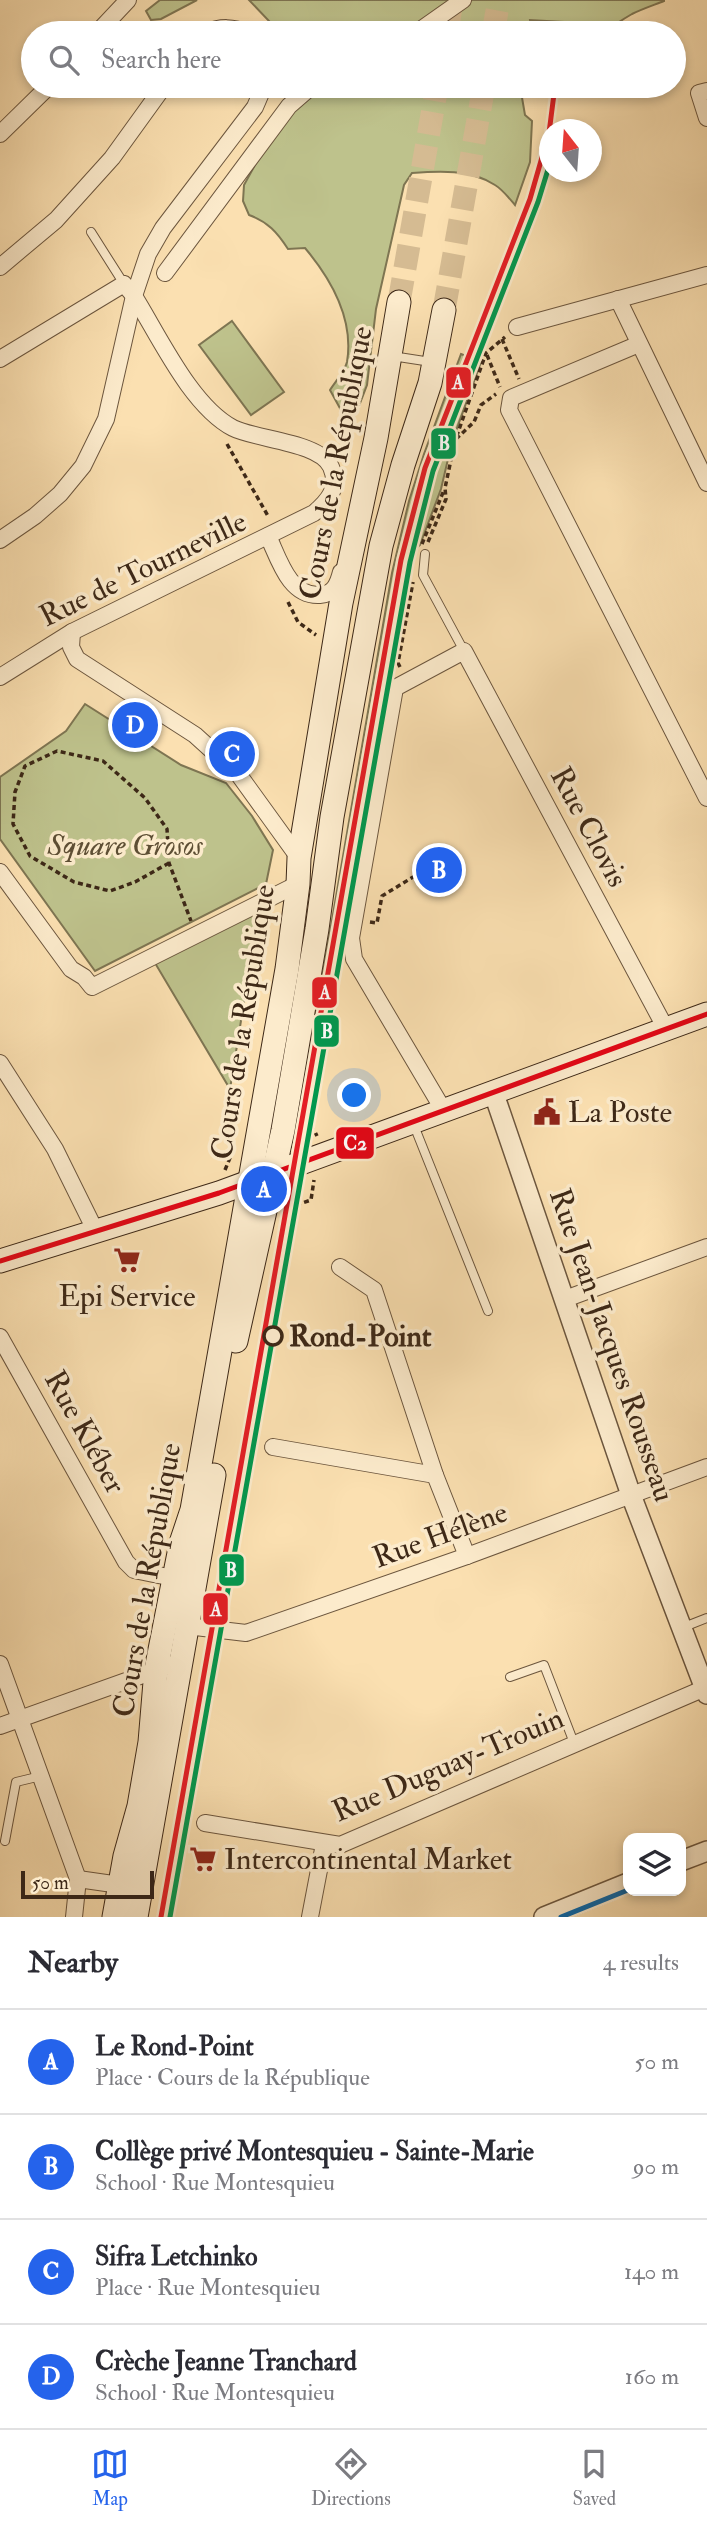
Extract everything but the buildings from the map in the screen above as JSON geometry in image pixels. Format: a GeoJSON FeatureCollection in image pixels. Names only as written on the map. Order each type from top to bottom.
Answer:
{"type":"FeatureCollection","features":[{"type":"Feature","properties":{"kind":"main road","name":"Cours de la République"},"geometry":{"type":"LineString","coordinates":[[136,1917],[187,1626],[181,1543],[192,1510],[287,969],[299,858],[341,603],[376,438],[399,302]]}},
{"type":"Feature","properties":{"kind":"main road","name":"Cours de la République"},"geometry":{"type":"LineString","coordinates":[[114,1917],[139,1806],[150,1742],[156,1670],[185,1581],[283,1130],[317,929],[332,817],[381,546],[403,465],[430,383],[444,310]]}},
{"type":"Feature","properties":{"kind":"main road"},"geometry":{"type":"LineString","coordinates":[[0,1261],[272,1174],[707,1014]]}},
{"type":"Feature","properties":{"kind":"street"},"geometry":{"type":"LineString","coordinates":[[108,21],[128,0]]}},
{"type":"Feature","properties":{"kind":"street"},"geometry":{"type":"LineString","coordinates":[[433,21],[463,0]]}},
{"type":"Feature","properties":{"kind":"street"},"geometry":{"type":"LineString","coordinates":[[707,91],[699,93],[707,118]]}},
{"type":"Feature","properties":{"kind":"street"},"geometry":{"type":"LineString","coordinates":[[0,134],[37,98]]}},
{"type":"Feature","properties":{"kind":"street"},"geometry":{"type":"LineString","coordinates":[[0,267],[56,220],[112,158],[155,98]]}},
{"type":"Feature","properties":{"kind":"street"},"geometry":{"type":"LineString","coordinates":[[0,540],[35,516],[60,494],[83,466],[106,419],[129,290],[163,228],[255,107],[259,98]]}},
{"type":"Feature","properties":{"kind":"street"},"geometry":{"type":"LineString","coordinates":[[165,273],[289,106],[298,98]]}},
{"type":"Feature","properties":{"kind":"street"},"geometry":{"type":"LineString","coordinates":[[517,327],[707,275]]}},
{"type":"Feature","properties":{"kind":"street"},"geometry":{"type":"LineString","coordinates":[[0,359],[129,290]]}},
{"type":"Feature","properties":{"kind":"street"},"geometry":{"type":"LineString","coordinates":[[129,290],[192,391],[213,414],[234,428],[316,452],[330,466],[334,483],[329,500],[314,513],[268,536]]}},
{"type":"Feature","properties":{"kind":"street"},"geometry":{"type":"LineString","coordinates":[[618,299],[707,483]]}},
{"type":"Feature","properties":{"kind":"street"},"geometry":{"type":"LineString","coordinates":[[639,344],[511,398],[509,410],[707,797]]}},
{"type":"Feature","properties":{"kind":"street","name":"Rue de Tourneville"},"geometry":{"type":"LineString","coordinates":[[0,677],[72,632],[268,536],[286,574],[301,591],[310,596],[326,594],[337,586],[359,516]]}},
{"type":"Feature","properties":{"kind":"street"},"geometry":{"type":"LineString","coordinates":[[72,632],[71,647],[76,659],[195,735],[239,775],[299,858]]}},
{"type":"Feature","properties":{"kind":"street"},"geometry":{"type":"LineString","coordinates":[[444,1111],[354,958],[351,938],[395,688],[464,651]]}},
{"type":"Feature","properties":{"kind":"street","name":"Rue Clovis"},"geometry":{"type":"LineString","coordinates":[[464,651],[666,1029]]}},
{"type":"Feature","properties":{"kind":"street"},"geometry":{"type":"LineString","coordinates":[[0,872],[71,969],[84,977],[92,987],[298,884]]}},
{"type":"Feature","properties":{"kind":"street"},"geometry":{"type":"LineString","coordinates":[[0,1063],[55,1149],[96,1232]]}},
{"type":"Feature","properties":{"kind":"street","name":"Rue Jean-Jacques Rousseau"},"geometry":{"type":"LineString","coordinates":[[494,1094],[631,1495],[706,1691]]}},
{"type":"Feature","properties":{"kind":"street"},"geometry":{"type":"LineString","coordinates":[[565,1299],[707,1247]]}},
{"type":"Feature","properties":{"kind":"street"},"geometry":{"type":"LineString","coordinates":[[340,1267],[374,1290],[435,1475],[467,1556]]}},
{"type":"Feature","properties":{"kind":"street","name":"Rue Kléber"},"geometry":{"type":"LineString","coordinates":[[0,1337],[125,1562],[134,1570],[185,1581]]}},
{"type":"Feature","properties":{"kind":"street"},"geometry":{"type":"LineString","coordinates":[[273,1447],[435,1475]]}},
{"type":"Feature","properties":{"kind":"street","name":"Rue Hélène"},"geometry":{"type":"LineString","coordinates":[[187,1626],[246,1633],[467,1556],[707,1467]]}},
{"type":"Feature","properties":{"kind":"street"},"geometry":{"type":"LineString","coordinates":[[0,1726],[182,1661]]}},
{"type":"Feature","properties":{"kind":"street"},"geometry":{"type":"LineString","coordinates":[[0,1664],[78,1879],[74,1917]]}},
{"type":"Feature","properties":{"kind":"street","name":"Rue Duguay-Trouin"},"geometry":{"type":"LineString","coordinates":[[205,1823],[340,1845],[573,1743],[706,1691]]}},
{"type":"Feature","properties":{"kind":"street"},"geometry":{"type":"LineString","coordinates":[[310,1917],[324,1844]]}},
{"type":"Feature","properties":{"kind":"street"},"geometry":{"type":"LineString","coordinates":[[686,1859],[707,1851]]}},
{"type":"Feature","properties":{"kind":"street"},"geometry":{"type":"LineString","coordinates":[[78,1879],[120,1885]]}},
{"type":"Feature","properties":{"kind":"street"},"geometry":{"type":"LineString","coordinates":[[544,1917],[623,1885]]}},
{"type":"Feature","properties":{"kind":"lane"},"geometry":{"type":"LineString","coordinates":[[90,232],[129,290]]}},
{"type":"Feature","properties":{"kind":"lane"},"geometry":{"type":"LineString","coordinates":[[390,355],[434,362]]}},
{"type":"Feature","properties":{"kind":"lane"},"geometry":{"type":"LineString","coordinates":[[425,554],[423,575],[464,651]]}},
{"type":"Feature","properties":{"kind":"lane"},"geometry":{"type":"LineString","coordinates":[[414,1123],[488,1311]]}},
{"type":"Feature","properties":{"kind":"lane"},"geometry":{"type":"LineString","coordinates":[[682,1628],[707,1618]]}},
{"type":"Feature","properties":{"kind":"lane"},"geometry":{"type":"LineString","coordinates":[[510,1677],[544,1665],[573,1743]]}},
{"type":"Feature","properties":{"kind":"lane"},"geometry":{"type":"LineString","coordinates":[[5,1841],[16,1782],[41,1776]]}},
{"type":"Feature","properties":{"kind":"path"},"geometry":{"type":"LineString","coordinates":[[425,554],[446,499],[445,488],[455,441],[486,353],[517,327]]}},
{"type":"Feature","properties":{"kind":"path"},"geometry":{"type":"LineString","coordinates":[[502,339],[513,364]]}},
{"type":"Feature","properties":{"kind":"path"},"geometry":{"type":"LineString","coordinates":[[455,441],[474,422],[481,405],[490,396],[502,391],[486,353]]}},
{"type":"Feature","properties":{"kind":"path"},"geometry":{"type":"LineString","coordinates":[[233,456],[268,516]]}},
{"type":"Feature","properties":{"kind":"path"},"geometry":{"type":"LineString","coordinates":[[286,574],[282,592],[298,622],[316,636]]}},
{"type":"Feature","properties":{"kind":"path"},"geometry":{"type":"LineString","coordinates":[[169,863],[135,882],[110,891],[74,881],[30,856],[13,824],[15,792],[25,765],[57,751],[103,761],[145,799],[167,829],[169,863],[193,925]]}},
{"type":"Feature","properties":{"kind":"path"},"geometry":{"type":"LineString","coordinates":[[379,910],[382,896],[418,874]]}},
{"type":"Feature","properties":{"kind":"path"},"geometry":{"type":"LineString","coordinates":[[309,1129],[314,1130],[319,1140]]}},
{"type":"Feature","properties":{"kind":"path"},"geometry":{"type":"LineString","coordinates":[[296,1205],[311,1200],[315,1170]]}},
{"type":"Feature","properties":{"kind":"green space"},"geometry":{"type":"Polygon","coordinates":[[[160,0],[197,0],[161,19],[151,20],[146,11],[160,0]]]}},
{"type":"Feature","properties":{"kind":"green space"},"geometry":{"type":"Polygon","coordinates":[[[249,0],[664,0],[620,21],[269,21],[249,0]]]}},
{"type":"Feature","properties":{"kind":"green space"},"geometry":{"type":"Polygon","coordinates":[[[292,98],[522,98],[525,115],[532,121],[530,162],[515,205],[495,185],[465,174],[412,173],[404,185],[376,309],[367,385],[357,411],[342,412],[330,390],[346,365],[348,346],[344,316],[332,287],[305,248],[288,249],[272,228],[249,215],[243,201],[244,185],[292,98]]]}},
{"type":"Feature","properties":{"kind":"green space"},"geometry":{"type":"Polygon","coordinates":[[[232,321],[284,392],[251,415],[199,345],[232,321]]]}},
{"type":"Feature","properties":{"kind":"green space"},"geometry":{"type":"Polygon","coordinates":[[[461,354],[481,362],[452,442],[441,489],[420,545],[415,549],[410,568],[314,1113],[300,1105],[392,573],[409,501],[461,354]]]}},
{"type":"Feature","properties":{"kind":"green space","name":"Square Grosos"},"geometry":{"type":"Polygon","coordinates":[[[85,704],[181,765],[226,783],[252,816],[273,850],[266,884],[95,971],[0,839],[0,777],[66,731],[85,704]]]}},
{"type":"Feature","properties":{"kind":"green space"},"geometry":{"type":"Polygon","coordinates":[[[259,909],[230,1089],[155,963],[259,909]]]}},
{"type":"Feature","properties":{"kind":"tunnel"},"geometry":{"type":"LineString","coordinates":[[449,21],[452,0]]}},
{"type":"Feature","properties":{"kind":"tunnel"},"geometry":{"type":"LineString","coordinates":[[495,21],[499,0]]}},
{"type":"Feature","properties":{"kind":"tunnel"},"geometry":{"type":"LineString","coordinates":[[399,302],[435,98]]}},
{"type":"Feature","properties":{"kind":"tunnel"},"geometry":{"type":"LineString","coordinates":[[444,310],[482,98]]}},
{"type":"Feature","properties":{"kind":"transit line","name":"A"},"geometry":{"type":"LineString","coordinates":[[161,1917],[401,560],[425,468],[530,199],[549,133],[553,98]]}},
{"type":"Feature","properties":{"kind":"transit line","name":"B"},"geometry":{"type":"LineString","coordinates":[[170,1917],[410,562],[433,471],[544,182]]}},
{"type":"Feature","properties":{"kind":"transit line","name":"C2"},"geometry":{"type":"LineString","coordinates":[[0,1261],[219,1193],[707,1014]]}},
{"type":"Feature","properties":{"kind":"transit line","name":"C"},"geometry":{"type":"LineString","coordinates":[[561,1917],[623,1892]]}},
{"type":"Feature","properties":{"kind":"place","name":"Crèche Jeanne Tranchard"},"geometry":{"type":"Point","coordinates":[135,725]}},
{"type":"Feature","properties":{"kind":"place","name":"Sifra Letchinko"},"geometry":{"type":"Point","coordinates":[232,754]}},
{"type":"Feature","properties":{"kind":"place","name":"Collège privé Montesquieu - Sainte-Marie"},"geometry":{"type":"Point","coordinates":[439,870]}},
{"type":"Feature","properties":{"kind":"place","name":"La Poste"},"geometry":{"type":"Point","coordinates":[547,1112]}},
{"type":"Feature","properties":{"kind":"place","name":"Le Rond-Point"},"geometry":{"type":"Point","coordinates":[264,1189]}},
{"type":"Feature","properties":{"kind":"place","name":"Epi Service"},"geometry":{"type":"Point","coordinates":[127,1260]}},
{"type":"Feature","properties":{"kind":"place","name":"Rond-Point"},"geometry":{"type":"Point","coordinates":[273,1336]}},
{"type":"Feature","properties":{"kind":"place","name":"Intercontinental Market"},"geometry":{"type":"Point","coordinates":[203,1859]}}]}
